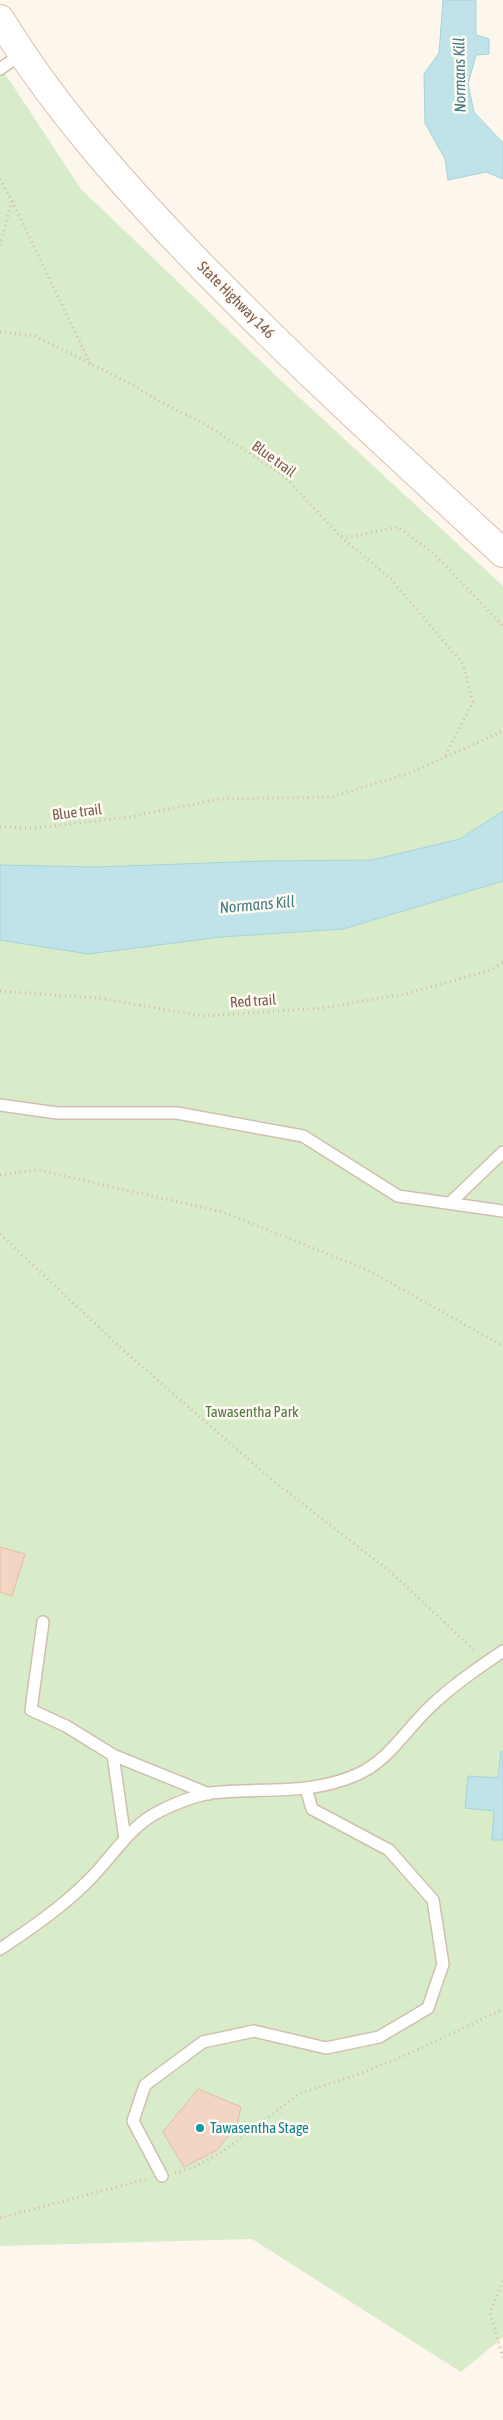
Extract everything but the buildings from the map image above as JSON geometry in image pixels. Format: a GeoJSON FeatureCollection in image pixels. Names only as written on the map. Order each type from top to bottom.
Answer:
{"type":"FeatureCollection","features":[{"type":"Feature","properties":{"kind":"main road","name":"State Highway 146"},"geometry":{"type":"LineString","coordinates":[[0,20],[10,61],[82,134],[143,204],[251,318],[503,554]]}},
{"type":"Feature","properties":{"kind":"lane"},"geometry":{"type":"LineString","coordinates":[[0,1105],[57,1113],[177,1113],[303,1136],[398,1196],[503,1211]]}},
{"type":"Feature","properties":{"kind":"lane"},"geometry":{"type":"LineString","coordinates":[[450,1203],[503,1152]]}},
{"type":"Feature","properties":{"kind":"lane"},"geometry":{"type":"LineString","coordinates":[[43,1622],[31,1710],[66,1726],[113,1755],[209,1794]]}},
{"type":"Feature","properties":{"kind":"lane"},"geometry":{"type":"LineString","coordinates":[[0,1949],[35,1926],[88,1882],[125,1839],[146,1819],[161,1810],[209,1794],[306,1788],[356,1775],[384,1758],[430,1707],[464,1678],[503,1651]]}},
{"type":"Feature","properties":{"kind":"lane"},"geometry":{"type":"LineString","coordinates":[[113,1755],[125,1839]]}},
{"type":"Feature","properties":{"kind":"lane"},"geometry":{"type":"LineString","coordinates":[[162,2176],[134,2121],[145,2085],[203,2042],[254,2031],[326,2048],[378,2037],[428,2008],[443,1964],[433,1900],[389,1850],[312,1809],[306,1788]]}},
{"type":"Feature","properties":{"kind":"path"},"geometry":{"type":"LineString","coordinates":[[0,179],[91,365]]}},
{"type":"Feature","properties":{"kind":"path"},"geometry":{"type":"LineString","coordinates":[[0,246],[12,201]]}},
{"type":"Feature","properties":{"kind":"path","name":"Blue trail"},"geometry":{"type":"LineString","coordinates":[[0,332],[35,336],[205,424],[284,476],[340,536],[391,579],[463,664],[473,702],[444,758]]}},
{"type":"Feature","properties":{"kind":"path"},"geometry":{"type":"LineString","coordinates":[[340,536],[350,537],[398,527],[434,554],[503,626]]}},
{"type":"Feature","properties":{"kind":"path","name":"Blue trail"},"geometry":{"type":"LineString","coordinates":[[0,827],[35,828],[128,817],[219,799],[331,797],[410,773],[503,731]]}},
{"type":"Feature","properties":{"kind":"path","name":"Red trail"},"geometry":{"type":"LineString","coordinates":[[0,991],[99,998],[202,1016],[322,1008],[405,994],[491,970],[503,962]]}},
{"type":"Feature","properties":{"kind":"path"},"geometry":{"type":"LineString","coordinates":[[0,1175],[37,1170],[223,1212],[368,1270],[503,1346]]}},
{"type":"Feature","properties":{"kind":"path"},"geometry":{"type":"LineString","coordinates":[[0,1234],[123,1350],[277,1484],[392,1573],[486,1662]]}},
{"type":"Feature","properties":{"kind":"path"},"geometry":{"type":"LineString","coordinates":[[278,2109],[300,2093],[357,2075],[413,2052],[503,2009]]}},
{"type":"Feature","properties":{"kind":"path"},"geometry":{"type":"LineString","coordinates":[[503,2281],[490,2312],[503,2358]]}},
{"type":"Feature","properties":{"kind":"green space","name":"Tawasentha Park"},"geometry":{"type":"Polygon","coordinates":[[[0,66],[81,189],[274,374],[503,586],[503,2337],[461,2372],[252,2239],[0,2246],[0,66]]]}},
{"type":"Feature","properties":{"kind":"water","name":"Normans Kill"},"geometry":{"type":"Polygon","coordinates":[[[443,0],[476,0],[476,35],[489,39],[489,54],[476,55],[468,84],[474,112],[503,143],[503,179],[486,172],[448,180],[445,159],[425,123],[424,74],[439,53],[443,0]]]}},
{"type":"Feature","properties":{"kind":"water","name":"Normans Kill"},"geometry":{"type":"Polygon","coordinates":[[[503,811],[503,881],[343,929],[221,937],[88,954],[0,940],[0,865],[97,867],[264,861],[372,860],[460,839],[503,811]]]}},
{"type":"Feature","properties":{"kind":"water"},"geometry":{"type":"Polygon","coordinates":[[[501,1751],[503,1752],[503,1840],[492,1840],[494,1811],[465,1808],[468,1776],[498,1778],[501,1751]]]}},
{"type":"Feature","properties":{"kind":"place","name":"Tawasentha Stage"},"geometry":{"type":"Point","coordinates":[200,2128]}}]}
